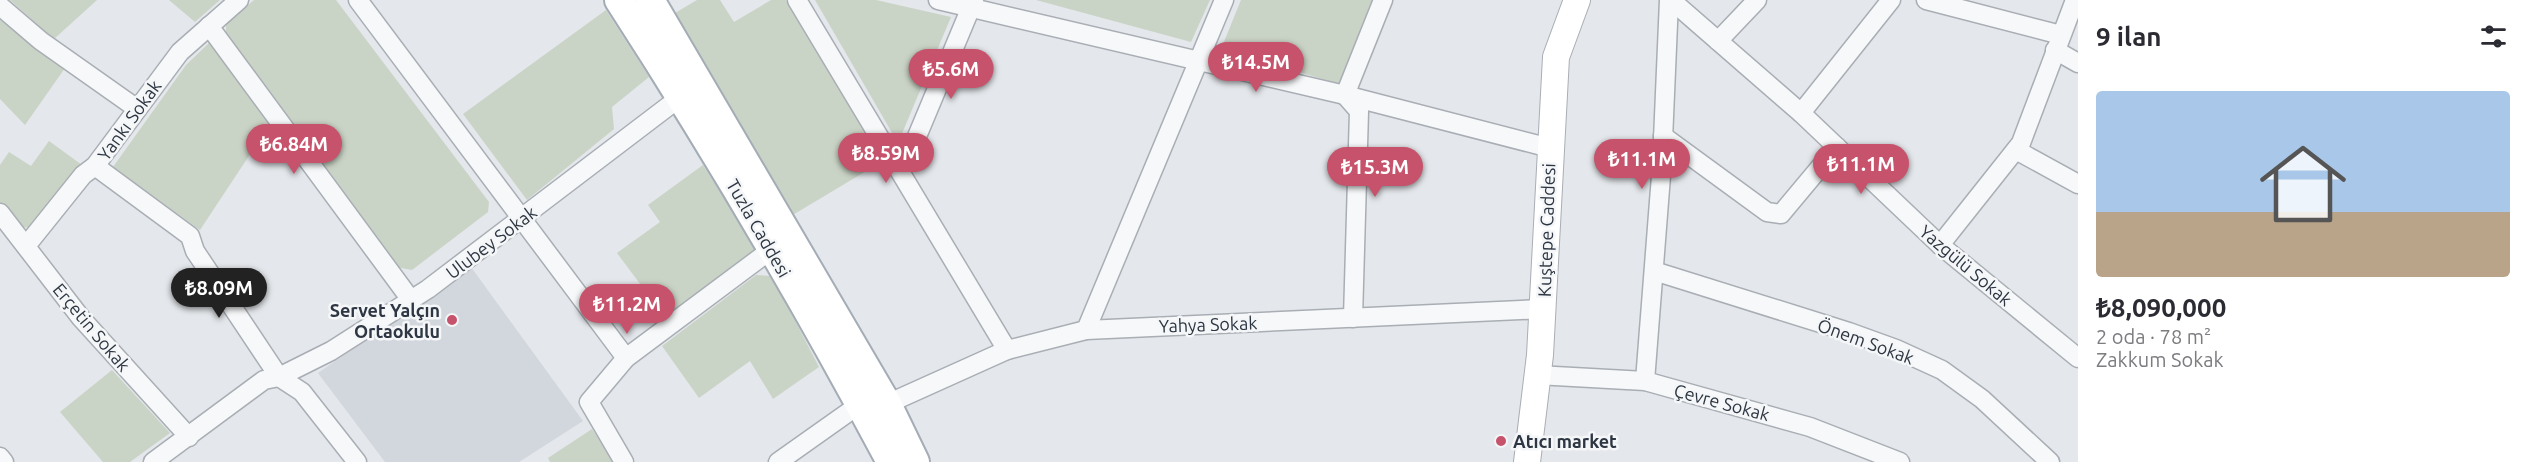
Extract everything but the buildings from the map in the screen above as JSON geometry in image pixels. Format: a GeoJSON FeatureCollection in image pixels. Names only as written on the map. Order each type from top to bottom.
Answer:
{"type":"FeatureCollection","features":[{"type":"Feature","properties":{"kind":"main road","name":"Tuzla Caddesi"},"geometry":{"type":"LineString","coordinates":[[619,0],[690,89],[873,404],[891,462]]}},
{"type":"Feature","properties":{"kind":"main road","name":"Tuzla Caddesi"},"geometry":{"type":"LineString","coordinates":[[650,0],[690,89],[772,249],[873,404],[915,462]]}},
{"type":"Feature","properties":{"kind":"street","name":"Yankı Sokak"},"geometry":{"type":"LineString","coordinates":[[26,246],[83,176],[95,166],[136,108],[180,52],[239,0]]}},
{"type":"Feature","properties":{"kind":"street"},"geometry":{"type":"LineString","coordinates":[[358,0],[626,358]]}},
{"type":"Feature","properties":{"kind":"street"},"geometry":{"type":"LineString","coordinates":[[796,0],[1007,350]]}},
{"type":"Feature","properties":{"kind":"street"},"geometry":{"type":"LineString","coordinates":[[939,0],[972,4],[1550,148]]}},
{"type":"Feature","properties":{"kind":"street"},"geometry":{"type":"LineString","coordinates":[[1086,330],[1224,0]]}},
{"type":"Feature","properties":{"kind":"street"},"geometry":{"type":"LineString","coordinates":[[1344,95],[1383,0]]}},
{"type":"Feature","properties":{"kind":"street","name":"Kuştepe Caddesi"},"geometry":{"type":"LineString","coordinates":[[1527,462],[1543,309],[1556,57],[1577,0]]}},
{"type":"Feature","properties":{"kind":"street"},"geometry":{"type":"LineString","coordinates":[[1645,381],[1663,136],[1670,0]]}},
{"type":"Feature","properties":{"kind":"street","name":"Yazgülü Sokak"},"geometry":{"type":"LineString","coordinates":[[1670,0],[1801,113],[1940,245],[2078,358]]}},
{"type":"Feature","properties":{"kind":"street"},"geometry":{"type":"LineString","coordinates":[[1718,41],[1757,0]]}},
{"type":"Feature","properties":{"kind":"street"},"geometry":{"type":"LineString","coordinates":[[1801,113],[1891,0]]}},
{"type":"Feature","properties":{"kind":"street"},"geometry":{"type":"LineString","coordinates":[[1926,0],[2058,43],[2078,63]]}},
{"type":"Feature","properties":{"kind":"street"},"geometry":{"type":"LineString","coordinates":[[1940,245],[2021,142],[2075,0]]}},
{"type":"Feature","properties":{"kind":"street"},"geometry":{"type":"LineString","coordinates":[[897,167],[908,158],[972,4]]}},
{"type":"Feature","properties":{"kind":"street"},"geometry":{"type":"LineString","coordinates":[[0,6],[41,41],[136,108]]}},
{"type":"Feature","properties":{"kind":"street"},"geometry":{"type":"LineString","coordinates":[[209,26],[411,300]]}},
{"type":"Feature","properties":{"kind":"street","name":"Ulubey Sokak"},"geometry":{"type":"LineString","coordinates":[[153,462],[264,380],[279,377],[331,351],[411,300],[690,89]]}},
{"type":"Feature","properties":{"kind":"street"},"geometry":{"type":"LineString","coordinates":[[1344,95],[1359,111],[1353,318]]}},
{"type":"Feature","properties":{"kind":"street"},"geometry":{"type":"LineString","coordinates":[[1663,136],[1767,212],[1781,214],[1837,147]]}},
{"type":"Feature","properties":{"kind":"street"},"geometry":{"type":"LineString","coordinates":[[2016,150],[2078,184]]}},
{"type":"Feature","properties":{"kind":"street"},"geometry":{"type":"LineString","coordinates":[[95,166],[190,236],[195,251],[279,377],[302,392],[357,462]]}},
{"type":"Feature","properties":{"kind":"street","name":"Erçetin Sokak"},"geometry":{"type":"LineString","coordinates":[[0,213],[81,318],[189,437]]}},
{"type":"Feature","properties":{"kind":"street"},"geometry":{"type":"LineString","coordinates":[[624,462],[589,402],[626,358],[772,249]]}},
{"type":"Feature","properties":{"kind":"street","name":"Önem Sokak"},"geometry":{"type":"LineString","coordinates":[[1654,271],[1849,332],[1896,349],[1942,370],[1982,399],[2050,462]]}},
{"type":"Feature","properties":{"kind":"street","name":"Yahya Sokak"},"geometry":{"type":"LineString","coordinates":[[778,462],[873,404],[1007,350],[1086,330],[1543,309]]}},
{"type":"Feature","properties":{"kind":"street","name":"Çevre Sokak"},"geometry":{"type":"LineString","coordinates":[[1537,375],[1645,381],[1810,426],[1899,462]]}},
{"type":"Feature","properties":{"kind":"street"},"geometry":{"type":"LineString","coordinates":[[0,457],[4,462]]}},
{"type":"Feature","properties":{"kind":"shaded area","name":"Servet Yalçın Ortaokulu"},"geometry":{"type":"Polygon","coordinates":[[[471,267],[583,421],[519,462],[385,462],[318,373],[471,267]]]}},
{"type":"Feature","properties":{"kind":"green space"},"geometry":{"type":"Polygon","coordinates":[[[10,0],[97,0],[54,39],[10,0]]]}},
{"type":"Feature","properties":{"kind":"green space"},"geometry":{"type":"Polygon","coordinates":[[[169,0],[220,0],[195,22],[169,0]]]}},
{"type":"Feature","properties":{"kind":"green space"},"geometry":{"type":"Polygon","coordinates":[[[254,0],[336,0],[489,202],[488,212],[412,270],[396,267],[226,36],[226,24],[254,0]]]}},
{"type":"Feature","properties":{"kind":"green space"},"geometry":{"type":"Polygon","coordinates":[[[697,0],[720,0],[734,22],[771,0],[786,0],[883,161],[791,216],[670,16],[697,0]]]}},
{"type":"Feature","properties":{"kind":"green space"},"geometry":{"type":"Polygon","coordinates":[[[815,0],[876,0],[951,17],[898,143],[815,0]]]}},
{"type":"Feature","properties":{"kind":"green space"},"geometry":{"type":"Polygon","coordinates":[[[1036,0],[1210,0],[1191,42],[1036,0]]]}},
{"type":"Feature","properties":{"kind":"green space"},"geometry":{"type":"Polygon","coordinates":[[[1241,0],[1373,0],[1339,84],[1221,49],[1241,0]]]}},
{"type":"Feature","properties":{"kind":"green space"},"geometry":{"type":"Polygon","coordinates":[[[606,10],[649,77],[612,107],[614,129],[527,200],[463,114],[606,10]]]}},
{"type":"Feature","properties":{"kind":"green space"},"geometry":{"type":"Polygon","coordinates":[[[0,20],[65,68],[25,125],[0,99],[0,20]]]}},
{"type":"Feature","properties":{"kind":"green space"},"geometry":{"type":"Polygon","coordinates":[[[210,42],[270,124],[200,230],[113,167],[186,65],[210,42]]]}},
{"type":"Feature","properties":{"kind":"green space"},"geometry":{"type":"Polygon","coordinates":[[[49,141],[82,165],[31,228],[23,227],[0,202],[0,165],[9,152],[31,166],[49,141]]]}},
{"type":"Feature","properties":{"kind":"green space"},"geometry":{"type":"Polygon","coordinates":[[[703,165],[755,246],[753,253],[667,320],[617,253],[660,222],[648,205],[703,165]]]}},
{"type":"Feature","properties":{"kind":"green space"},"geometry":{"type":"Polygon","coordinates":[[[756,275],[772,276],[819,367],[773,399],[750,361],[699,398],[662,346],[756,275]]]}},
{"type":"Feature","properties":{"kind":"green space"},"geometry":{"type":"Polygon","coordinates":[[[112,370],[170,433],[130,462],[103,462],[60,412],[112,370]]]}},
{"type":"Feature","properties":{"kind":"green space"},"geometry":{"type":"Polygon","coordinates":[[[592,429],[614,462],[550,462],[548,458],[592,429]]]}},
{"type":"Feature","properties":{"kind":"place","name":"Servet Yalçın Ortaokulu"},"geometry":{"type":"Point","coordinates":[452,320]}},
{"type":"Feature","properties":{"kind":"place","name":"Atıcı market"},"geometry":{"type":"Point","coordinates":[1501,441]}}]}
